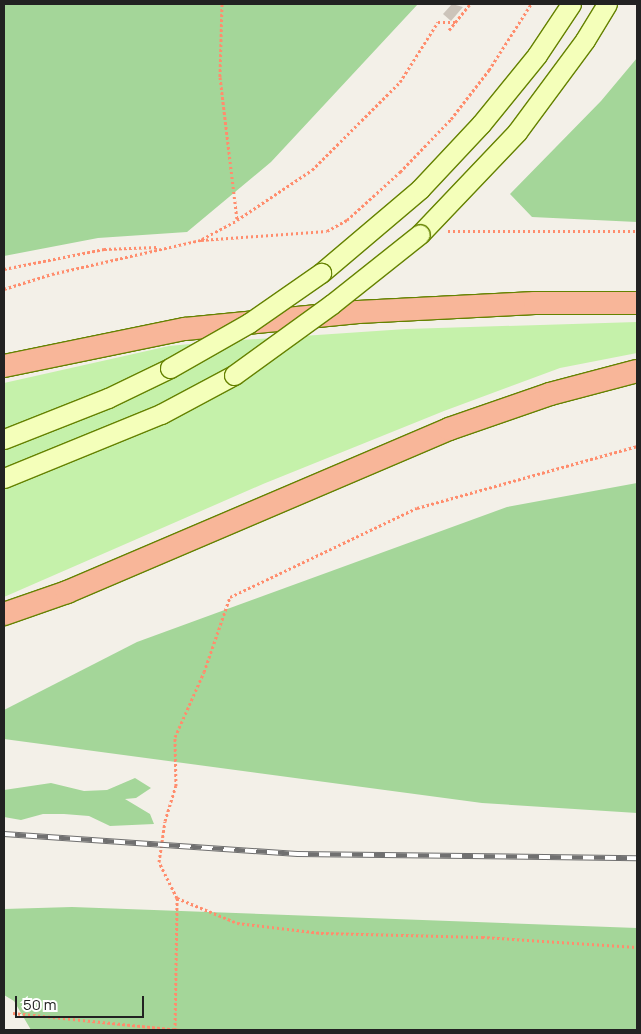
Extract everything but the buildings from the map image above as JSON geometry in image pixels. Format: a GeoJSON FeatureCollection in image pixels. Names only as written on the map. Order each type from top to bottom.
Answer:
{"type":"FeatureCollection","features":[{"type":"Feature","properties":{"kind":"highway"},"geometry":{"type":"LineString","coordinates":[[4,366],[185,329],[446,307],[637,302]]}},
{"type":"Feature","properties":{"kind":"highway"},"geometry":{"type":"LineString","coordinates":[[4,614],[67,592],[449,429],[550,394],[637,371]]}},
{"type":"Feature","properties":{"kind":"main road"},"geometry":{"type":"LineString","coordinates":[[4,439],[108,398],[170,368],[249,323],[320,273],[420,189],[481,124],[537,56],[571,4]]}},
{"type":"Feature","properties":{"kind":"main road"},"geometry":{"type":"LineString","coordinates":[[4,478],[161,414],[234,375],[332,304],[420,234],[517,132],[585,40],[607,4]]}},
{"type":"Feature","properties":{"kind":"path"},"geometry":{"type":"LineString","coordinates":[[222,4],[220,77],[236,220]]}},
{"type":"Feature","properties":{"kind":"path"},"geometry":{"type":"LineString","coordinates":[[449,30],[470,4]]}},
{"type":"Feature","properties":{"kind":"path"},"geometry":{"type":"LineString","coordinates":[[4,289],[52,274],[201,240],[310,234],[327,231],[347,220],[400,172],[451,118],[489,70],[531,4]]}},
{"type":"Feature","properties":{"kind":"path"},"geometry":{"type":"LineString","coordinates":[[201,240],[236,220],[312,170],[400,82],[438,22],[456,22]]}},
{"type":"Feature","properties":{"kind":"path"},"geometry":{"type":"LineString","coordinates":[[443,231],[637,231]]}},
{"type":"Feature","properties":{"kind":"path"},"geometry":{"type":"LineString","coordinates":[[4,269],[104,249],[165,247]]}},
{"type":"Feature","properties":{"kind":"path"},"geometry":{"type":"LineString","coordinates":[[175,1030],[177,898],[159,862],[164,821],[176,786],[175,737],[204,672],[230,597],[417,508],[637,446]]}},
{"type":"Feature","properties":{"kind":"path"},"geometry":{"type":"LineString","coordinates":[[177,898],[237,923],[321,933],[482,937],[637,947]]}},
{"type":"Feature","properties":{"kind":"path"},"geometry":{"type":"LineString","coordinates":[[13,1013],[180,1030]]}},
{"type":"Feature","properties":{"kind":"green space"},"geometry":{"type":"Polygon","coordinates":[[[4,4],[418,4],[271,162],[187,232],[98,238],[4,256],[4,4]]]}},
{"type":"Feature","properties":{"kind":"green space"},"geometry":{"type":"Polygon","coordinates":[[[637,58],[637,222],[532,217],[510,194],[601,101],[637,58]]]}},
{"type":"Feature","properties":{"kind":"green space"},"geometry":{"type":"Polygon","coordinates":[[[637,322],[637,353],[560,368],[444,411],[263,484],[4,597],[4,383],[169,346],[406,329],[637,322]]]}},
{"type":"Feature","properties":{"kind":"green space"},"geometry":{"type":"Polygon","coordinates":[[[637,483],[637,813],[482,803],[4,739],[4,710],[137,642],[507,507],[637,483]]]}},
{"type":"Feature","properties":{"kind":"green space"},"geometry":{"type":"Polygon","coordinates":[[[135,778],[151,788],[136,798],[125,799],[150,814],[154,824],[110,826],[89,816],[64,814],[43,814],[21,820],[4,817],[4,790],[51,783],[84,791],[107,790],[135,778]]]}},
{"type":"Feature","properties":{"kind":"green space"},"geometry":{"type":"Polygon","coordinates":[[[72,907],[637,928],[637,1030],[31,1030],[14,1001],[4,995],[4,909],[72,907]]]}},
{"type":"Feature","properties":{"kind":"railway"},"geometry":{"type":"LineString","coordinates":[[4,834],[297,854],[637,858]]}}]}
